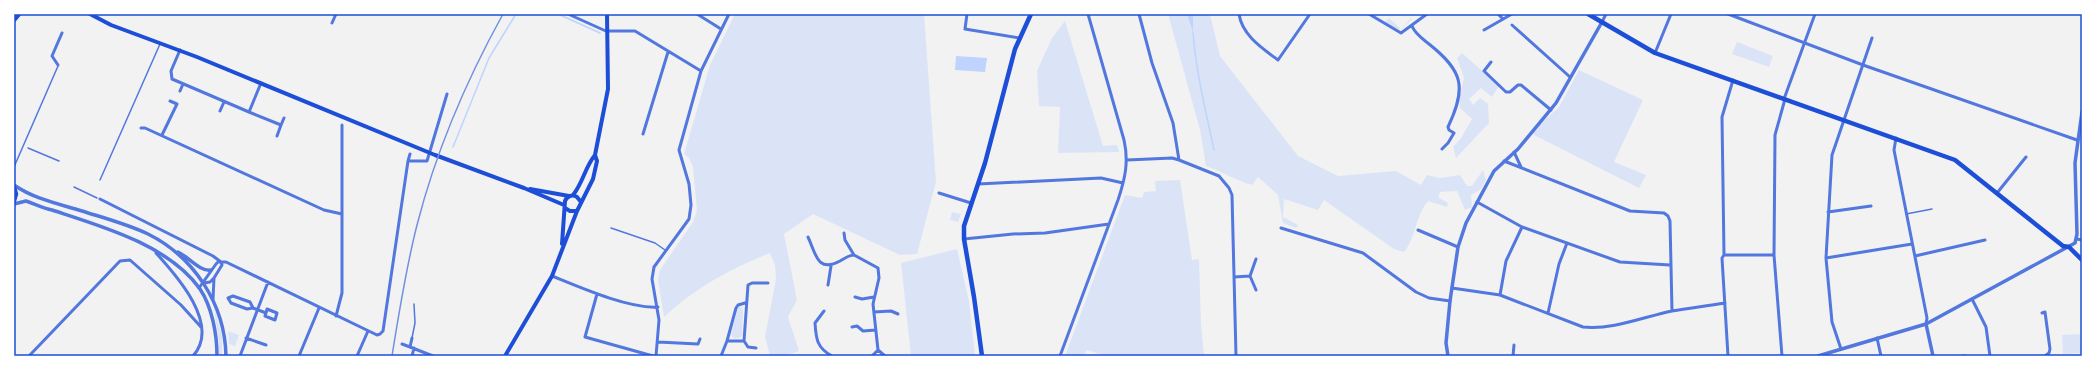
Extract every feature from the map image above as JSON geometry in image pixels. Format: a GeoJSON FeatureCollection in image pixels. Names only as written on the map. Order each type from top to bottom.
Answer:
{"type":"FeatureCollection","features":[{"type":"Feature","properties":{"kind":"main road"},"geometry":{"type":"LineString","coordinates":[[14,20],[19,14]]}},
{"type":"Feature","properties":{"kind":"main road"},"geometry":{"type":"LineString","coordinates":[[90,14],[101,20],[180,50],[348,120],[524,188],[565,206],[570,212],[577,211]]}},
{"type":"Feature","properties":{"kind":"main road"},"geometry":{"type":"LineString","coordinates":[[96,14],[101,20]]}},
{"type":"Feature","properties":{"kind":"main road"},"geometry":{"type":"LineString","coordinates":[[562,250],[565,206],[581,184],[591,160],[595,155],[608,89],[607,14]]}},
{"type":"Feature","properties":{"kind":"main road"},"geometry":{"type":"LineString","coordinates":[[982,356],[964,239],[964,226],[978,184],[1019,38],[1031,14]]}},
{"type":"Feature","properties":{"kind":"main road"},"geometry":{"type":"LineString","coordinates":[[1588,14],[1655,53],[1844,119],[1955,160],[2063,246],[2070,248],[2082,260]]}},
{"type":"Feature","properties":{"kind":"main road"},"geometry":{"type":"LineString","coordinates":[[506,356],[552,276],[577,211],[594,174],[597,161],[595,155]]}},
{"type":"Feature","properties":{"kind":"main road"},"geometry":{"type":"LineString","coordinates":[[14,186],[16,194],[14,202]]}},
{"type":"Feature","properties":{"kind":"main road"},"geometry":{"type":"LineString","coordinates":[[524,188],[578,197],[581,202]]}},
{"type":"Feature","properties":{"kind":"street"},"geometry":{"type":"LineString","coordinates":[[332,23],[336,14]]}},
{"type":"Feature","properties":{"kind":"street"},"geometry":{"type":"LineString","coordinates":[[568,14],[608,31],[636,31],[701,71]]}},
{"type":"Feature","properties":{"kind":"street"},"geometry":{"type":"LineString","coordinates":[[697,14],[721,28]]}},
{"type":"Feature","properties":{"kind":"street"},"geometry":{"type":"LineString","coordinates":[[597,294],[585,337],[654,356],[658,342],[658,307],[652,279],[654,267],[689,219],[692,205],[689,184],[679,150],[701,71],[729,14]]}},
{"type":"Feature","properties":{"kind":"street"},"geometry":{"type":"LineString","coordinates":[[967,14],[965,29],[1019,38]]}},
{"type":"Feature","properties":{"kind":"street"},"geometry":{"type":"LineString","coordinates":[[1060,356],[1109,224],[1123,183],[1127,160],[1124,140],[1088,14]]}},
{"type":"Feature","properties":{"kind":"street"},"geometry":{"type":"LineString","coordinates":[[1139,14],[1152,63],[1173,123],[1179,160]]}},
{"type":"Feature","properties":{"kind":"street"},"geometry":{"type":"LineString","coordinates":[[1239,14],[1241,23],[1253,41],[1278,60],[1310,14]]}},
{"type":"Feature","properties":{"kind":"street"},"geometry":{"type":"LineString","coordinates":[[1370,14],[1399,33],[1412,26],[1427,14]]}},
{"type":"Feature","properties":{"kind":"street"},"geometry":{"type":"LineString","coordinates":[[1498,14],[1504,19]]}},
{"type":"Feature","properties":{"kind":"street"},"geometry":{"type":"LineString","coordinates":[[1484,30],[1512,14]]}},
{"type":"Feature","properties":{"kind":"street"},"geometry":{"type":"LineString","coordinates":[[1448,356],[1446,343],[1450,301],[1458,247],[1466,223],[1494,171],[1514,152],[1550,110],[1606,14]]}},
{"type":"Feature","properties":{"kind":"street"},"geometry":{"type":"LineString","coordinates":[[1655,53],[1671,14]]}},
{"type":"Feature","properties":{"kind":"street"},"geometry":{"type":"LineString","coordinates":[[1728,14],[1804,44],[2077,140]]}},
{"type":"Feature","properties":{"kind":"street"},"geometry":{"type":"LineString","coordinates":[[1782,356],[1774,255],[1775,135],[1784,99],[1815,14]]}},
{"type":"Feature","properties":{"kind":"street"},"geometry":{"type":"LineString","coordinates":[[1512,25],[1570,77]]}},
{"type":"Feature","properties":{"kind":"street"},"geometry":{"type":"LineString","coordinates":[[1412,26],[1420,36],[1447,58],[1459,80],[1457,108],[1448,127],[1448,130],[1454,133],[1442,149]]}},
{"type":"Feature","properties":{"kind":"street"},"geometry":{"type":"LineString","coordinates":[[58,65],[52,56],[62,33]]}},
{"type":"Feature","properties":{"kind":"street"},"geometry":{"type":"LineString","coordinates":[[1841,349],[1832,322],[1826,258],[1832,155],[1872,38]]}},
{"type":"Feature","properties":{"kind":"street"},"geometry":{"type":"LineString","coordinates":[[180,50],[171,71],[172,80],[281,125]]}},
{"type":"Feature","properties":{"kind":"street"},"geometry":{"type":"LineString","coordinates":[[643,134],[668,52]]}},
{"type":"Feature","properties":{"kind":"street"},"geometry":{"type":"LineString","coordinates":[[1491,62],[1484,71],[1506,92],[1510,92],[1518,85],[1521,85],[1550,110]]}},
{"type":"Feature","properties":{"kind":"street"},"geometry":{"type":"LineString","coordinates":[[1728,356],[1722,258],[1724,256],[1722,117],[1733,80]]}},
{"type":"Feature","properties":{"kind":"street"},"geometry":{"type":"LineString","coordinates":[[180,91],[183,84]]}},
{"type":"Feature","properties":{"kind":"street"},"geometry":{"type":"LineString","coordinates":[[249,112],[261,84]]}},
{"type":"Feature","properties":{"kind":"street"},"geometry":{"type":"LineString","coordinates":[[408,160],[428,161],[447,94]]}},
{"type":"Feature","properties":{"kind":"street"},"geometry":{"type":"LineString","coordinates":[[162,135],[177,104],[170,101]]}},
{"type":"Feature","properties":{"kind":"street"},"geometry":{"type":"LineString","coordinates":[[220,111],[224,102]]}},
{"type":"Feature","properties":{"kind":"street"},"geometry":{"type":"LineString","coordinates":[[1818,356],[1926,324],[2070,248],[2077,239],[2075,163],[2082,112]]}},
{"type":"Feature","properties":{"kind":"street"},"geometry":{"type":"LineString","coordinates":[[276,136],[284,118]]}},
{"type":"Feature","properties":{"kind":"street"},"geometry":{"type":"LineString","coordinates":[[336,316],[342,293],[342,125]]}},
{"type":"Feature","properties":{"kind":"street"},"geometry":{"type":"LineString","coordinates":[[141,128],[162,135],[324,210],[342,214]]}},
{"type":"Feature","properties":{"kind":"street"},"geometry":{"type":"LineString","coordinates":[[1896,138],[1894,150],[1927,318],[1926,324],[1934,356]]}},
{"type":"Feature","properties":{"kind":"street"},"geometry":{"type":"LineString","coordinates":[[1514,152],[1521,167]]}},
{"type":"Feature","properties":{"kind":"street"},"geometry":{"type":"LineString","coordinates":[[100,199],[213,256],[221,262],[229,263],[336,316],[368,331],[380,334],[383,331],[410,154]]}},
{"type":"Feature","properties":{"kind":"street"},"geometry":{"type":"LineString","coordinates":[[1997,193],[2026,157]]}},
{"type":"Feature","properties":{"kind":"street"},"geometry":{"type":"LineString","coordinates":[[1127,160],[1172,158],[1219,176],[1229,188],[1232,195],[1236,356]]}},
{"type":"Feature","properties":{"kind":"street"},"geometry":{"type":"LineString","coordinates":[[1504,161],[1630,211],[1664,213],[1668,216],[1670,221],[1672,312]]}},
{"type":"Feature","properties":{"kind":"street"},"geometry":{"type":"LineString","coordinates":[[978,184],[1101,178],[1123,183]]}},
{"type":"Feature","properties":{"kind":"street"},"geometry":{"type":"LineString","coordinates":[[14,186],[39,198],[142,231],[174,250],[188,256],[200,268],[211,270]]}},
{"type":"Feature","properties":{"kind":"street"},"geometry":{"type":"LineString","coordinates":[[939,193],[971,202]]}},
{"type":"Feature","properties":{"kind":"street"},"geometry":{"type":"LineString","coordinates":[[14,202],[26,201],[77,218],[142,243],[156,253],[173,261],[199,288],[211,315],[217,356]]}},
{"type":"Feature","properties":{"kind":"street"},"geometry":{"type":"LineString","coordinates":[[1477,202],[1522,227],[1620,262],[1670,265]]}},
{"type":"Feature","properties":{"kind":"street"},"geometry":{"type":"LineString","coordinates":[[1828,212],[1871,206]]}},
{"type":"Feature","properties":{"kind":"street"},"geometry":{"type":"LineString","coordinates":[[964,239],[1013,234],[1045,233],[1109,224]]}},
{"type":"Feature","properties":{"kind":"street"},"geometry":{"type":"LineString","coordinates":[[1500,295],[1506,261],[1522,227]]}},
{"type":"Feature","properties":{"kind":"street"},"geometry":{"type":"LineString","coordinates":[[1281,228],[1364,253],[1416,292],[1429,298],[1450,301]]}},
{"type":"Feature","properties":{"kind":"street"},"geometry":{"type":"LineString","coordinates":[[1418,230],[1458,247]]}},
{"type":"Feature","properties":{"kind":"street"},"geometry":{"type":"LineString","coordinates":[[844,234],[854,255],[878,268],[879,278],[874,297],[874,312],[878,350],[885,356]]}},
{"type":"Feature","properties":{"kind":"street"},"geometry":{"type":"LineString","coordinates":[[808,237],[819,261],[827,266],[831,266],[854,255]]}},
{"type":"Feature","properties":{"kind":"street"},"geometry":{"type":"LineString","coordinates":[[2077,239],[2082,240]]}},
{"type":"Feature","properties":{"kind":"street"},"geometry":{"type":"LineString","coordinates":[[1915,256],[1985,240]]}},
{"type":"Feature","properties":{"kind":"street"},"geometry":{"type":"LineString","coordinates":[[1548,313],[1559,264],[1567,243]]}},
{"type":"Feature","properties":{"kind":"street"},"geometry":{"type":"LineString","coordinates":[[1826,258],[1912,244]]}},
{"type":"Feature","properties":{"kind":"street"},"geometry":{"type":"LineString","coordinates":[[174,250],[190,264],[204,283],[213,299],[221,321],[226,356]]}},
{"type":"Feature","properties":{"kind":"street"},"geometry":{"type":"LineString","coordinates":[[156,253],[181,280],[194,303],[201,327],[201,348],[193,356]]}},
{"type":"Feature","properties":{"kind":"street"},"geometry":{"type":"LineString","coordinates":[[1724,256],[1774,255]]}},
{"type":"Feature","properties":{"kind":"street"},"geometry":{"type":"LineString","coordinates":[[1256,259],[1250,276],[1256,290]]}},
{"type":"Feature","properties":{"kind":"street"},"geometry":{"type":"LineString","coordinates":[[29,356],[120,261],[130,260],[181,305],[201,327]]}},
{"type":"Feature","properties":{"kind":"street"},"geometry":{"type":"LineString","coordinates":[[199,288],[204,283],[211,270],[218,262],[221,262]]}},
{"type":"Feature","properties":{"kind":"street"},"geometry":{"type":"LineString","coordinates":[[204,283],[210,282],[214,278],[222,265],[221,262]]}},
{"type":"Feature","properties":{"kind":"street"},"geometry":{"type":"LineString","coordinates":[[828,286],[831,266]]}},
{"type":"Feature","properties":{"kind":"street"},"geometry":{"type":"LineString","coordinates":[[552,276],[597,294],[628,303],[658,307]]}},
{"type":"Feature","properties":{"kind":"street"},"geometry":{"type":"LineString","coordinates":[[1234,277],[1250,276]]}},
{"type":"Feature","properties":{"kind":"street"},"geometry":{"type":"LineString","coordinates":[[213,299],[214,278]]}},
{"type":"Feature","properties":{"kind":"street"},"geometry":{"type":"LineString","coordinates":[[240,356],[268,282]]}},
{"type":"Feature","properties":{"kind":"street"},"geometry":{"type":"LineString","coordinates":[[756,348],[748,347],[744,341],[748,285],[752,283],[768,283]]}},
{"type":"Feature","properties":{"kind":"street"},"geometry":{"type":"LineString","coordinates":[[1452,288],[1500,295],[1583,327],[1591,328],[1612,326],[1672,312],[1725,303]]}},
{"type":"Feature","properties":{"kind":"street"},"geometry":{"type":"LineString","coordinates":[[253,308],[250,302],[232,296],[228,298],[231,303],[247,309],[258,309],[266,313]]}},
{"type":"Feature","properties":{"kind":"street"},"geometry":{"type":"LineString","coordinates":[[855,297],[862,299],[874,297]]}},
{"type":"Feature","properties":{"kind":"street"},"geometry":{"type":"LineString","coordinates":[[1972,299],[1986,327],[1990,356]]}},
{"type":"Feature","properties":{"kind":"street"},"geometry":{"type":"LineString","coordinates":[[721,356],[727,341],[736,308],[738,305],[746,303]]}},
{"type":"Feature","properties":{"kind":"street"},"geometry":{"type":"LineString","coordinates":[[299,356],[319,308]]}},
{"type":"Feature","properties":{"kind":"street"},"geometry":{"type":"LineString","coordinates":[[824,310],[816,323],[819,345],[822,351],[832,356]]}},
{"type":"Feature","properties":{"kind":"street"},"geometry":{"type":"LineString","coordinates":[[874,312],[891,310],[898,314]]}},
{"type":"Feature","properties":{"kind":"street"},"geometry":{"type":"LineString","coordinates":[[2041,356],[2045,356],[2049,353],[2050,349],[2045,312],[2042,313]]}},
{"type":"Feature","properties":{"kind":"street"},"geometry":{"type":"LineString","coordinates":[[852,327],[857,326],[863,331],[876,330]]}},
{"type":"Feature","properties":{"kind":"street"},"geometry":{"type":"LineString","coordinates":[[357,356],[368,331]]}},
{"type":"Feature","properties":{"kind":"street"},"geometry":{"type":"LineString","coordinates":[[246,338],[266,345]]}},
{"type":"Feature","properties":{"kind":"street"},"geometry":{"type":"LineString","coordinates":[[410,347],[412,338]]}},
{"type":"Feature","properties":{"kind":"street"},"geometry":{"type":"LineString","coordinates":[[1877,338],[1881,356]]}},
{"type":"Feature","properties":{"kind":"street"},"geometry":{"type":"LineString","coordinates":[[658,342],[698,344],[700,339]]}},
{"type":"Feature","properties":{"kind":"street"},"geometry":{"type":"LineString","coordinates":[[727,341],[744,341]]}},
{"type":"Feature","properties":{"kind":"street"},"geometry":{"type":"LineString","coordinates":[[402,344],[433,356]]}},
{"type":"Feature","properties":{"kind":"street"},"geometry":{"type":"LineString","coordinates":[[1513,356],[1514,345]]}},
{"type":"Feature","properties":{"kind":"street"},"geometry":{"type":"LineString","coordinates":[[412,356],[414,348]]}},
{"type":"Feature","properties":{"kind":"street"},"geometry":{"type":"LineString","coordinates":[[872,356],[878,350]]}},
{"type":"Feature","properties":{"kind":"lane"},"geometry":{"type":"LineString","coordinates":[[100,180],[160,42]]}},
{"type":"Feature","properties":{"kind":"lane"},"geometry":{"type":"LineString","coordinates":[[14,167],[58,65]]}},
{"type":"Feature","properties":{"kind":"lane"},"geometry":{"type":"LineString","coordinates":[[28,148],[59,161]]}},
{"type":"Feature","properties":{"kind":"lane"},"geometry":{"type":"LineString","coordinates":[[74,187],[100,199]]}},
{"type":"Feature","properties":{"kind":"lane"},"geometry":{"type":"LineString","coordinates":[[1906,214],[1932,209]]}},
{"type":"Feature","properties":{"kind":"lane"},"geometry":{"type":"LineString","coordinates":[[611,228],[655,243],[665,250]]}},
{"type":"Feature","properties":{"kind":"lane"},"geometry":{"type":"LineString","coordinates":[[412,338],[415,323],[414,304]]}},
{"type":"Feature","properties":{"kind":"lane"},"geometry":{"type":"LineString","coordinates":[[1958,356],[1965,355]]}},
{"type":"Feature","properties":{"kind":"shaded area"},"geometry":{"type":"Polygon","coordinates":[[[735,14],[924,14],[936,182],[917,254],[900,255],[813,214],[784,234],[797,300],[788,317],[799,351],[784,356],[770,356],[765,337],[776,279],[775,265],[770,253],[742,265],[714,280],[688,297],[664,317],[658,280],[660,270],[693,222],[697,211],[693,167],[689,158],[684,154],[710,65],[735,14]]]}},
{"type":"Feature","properties":{"kind":"shaded area"},"geometry":{"type":"Polygon","coordinates":[[[1168,14],[1210,14],[1220,56],[1298,156],[1338,176],[1396,171],[1421,185],[1427,175],[1440,178],[1460,175],[1467,186],[1472,186],[1483,170],[1486,180],[1480,190],[1471,195],[1472,207],[1465,210],[1457,191],[1440,192],[1438,197],[1448,203],[1447,207],[1428,201],[1420,213],[1411,240],[1404,252],[1394,249],[1324,200],[1318,210],[1284,199],[1283,217],[1298,225],[1296,228],[1283,223],[1278,195],[1258,177],[1252,185],[1206,166],[1200,130],[1168,14]]]}},
{"type":"Feature","properties":{"kind":"shaded area"},"geometry":{"type":"Polygon","coordinates":[[[1389,18],[1401,29],[1396,29],[1385,22],[1389,18]]]}},
{"type":"Feature","properties":{"kind":"shaded area"},"geometry":{"type":"Polygon","coordinates":[[[1411,18],[1412,19],[1401,29],[1411,18]]]}},
{"type":"Feature","properties":{"kind":"shaded area"},"geometry":{"type":"Polygon","coordinates":[[[1065,21],[1103,146],[1117,145],[1119,152],[1058,153],[1060,107],[1039,106],[1037,71],[1052,38],[1065,21]]]}},
{"type":"Feature","properties":{"kind":"shaded area"},"geometry":{"type":"Polygon","coordinates":[[[1737,42],[1773,56],[1769,67],[1732,54],[1737,42]]]}},
{"type":"Feature","properties":{"kind":"shaded area"},"geometry":{"type":"Polygon","coordinates":[[[1462,53],[1499,86],[1492,97],[1481,88],[1469,99],[1473,105],[1480,98],[1488,104],[1489,123],[1456,158],[1453,147],[1461,138],[1472,119],[1460,108],[1460,96],[1464,78],[1457,58],[1462,53]]]}},
{"type":"Feature","properties":{"kind":"shaded area"},"geometry":{"type":"Polygon","coordinates":[[[1579,70],[1643,100],[1614,162],[1646,175],[1639,188],[1530,133],[1559,107],[1579,70]]]}},
{"type":"Feature","properties":{"kind":"shaded area"},"geometry":{"type":"Polygon","coordinates":[[[1180,180],[1192,260],[1199,259],[1201,324],[1204,356],[1106,356],[1087,350],[1083,356],[1065,356],[1125,195],[1142,198],[1144,192],[1156,191],[1155,181],[1180,180]]]}},
{"type":"Feature","properties":{"kind":"shaded area"},"geometry":{"type":"Polygon","coordinates":[[[952,212],[961,214],[958,222],[950,220],[952,212]]]}},
{"type":"Feature","properties":{"kind":"shaded area"},"geometry":{"type":"Polygon","coordinates":[[[957,249],[969,301],[975,356],[911,356],[901,263],[957,249]]]}},
{"type":"Feature","properties":{"kind":"shaded area"},"geometry":{"type":"Polygon","coordinates":[[[741,306],[743,310],[742,336],[739,338],[733,338],[731,335],[738,308],[741,306]]]}},
{"type":"Feature","properties":{"kind":"shaded area"},"geometry":{"type":"Polygon","coordinates":[[[214,307],[222,336],[222,356],[219,356],[219,343],[214,307]]]}},
{"type":"Feature","properties":{"kind":"shaded area"},"geometry":{"type":"Polygon","coordinates":[[[228,331],[239,335],[235,346],[229,344],[228,331]]]}},
{"type":"Feature","properties":{"kind":"shaded area"},"geometry":{"type":"Polygon","coordinates":[[[2080,334],[2081,353],[2063,354],[2062,335],[2080,334]]]}},
{"type":"Feature","properties":{"kind":"water"},"geometry":{"type":"Polygon","coordinates":[[[1187,14],[1193,14],[1193,32],[1187,14]]]}},
{"type":"Feature","properties":{"kind":"water"},"geometry":{"type":"Polygon","coordinates":[[[956,56],[987,58],[985,72],[955,70],[956,56]]]}},
{"type":"Feature","properties":{"kind":"waterway"},"geometry":{"type":"LineString","coordinates":[[453,147],[489,58],[516,14]]}},
{"type":"Feature","properties":{"kind":"waterway"},"geometry":{"type":"LineString","coordinates":[[558,14],[600,33]]}},
{"type":"Feature","properties":{"kind":"waterway"},"geometry":{"type":"LineString","coordinates":[[1193,32],[1199,77],[1214,150]]}},
{"type":"Feature","properties":{"kind":"railway"},"geometry":{"type":"LineString","coordinates":[[392,356],[409,257],[433,170],[453,117],[489,39],[503,14]]}}]}
